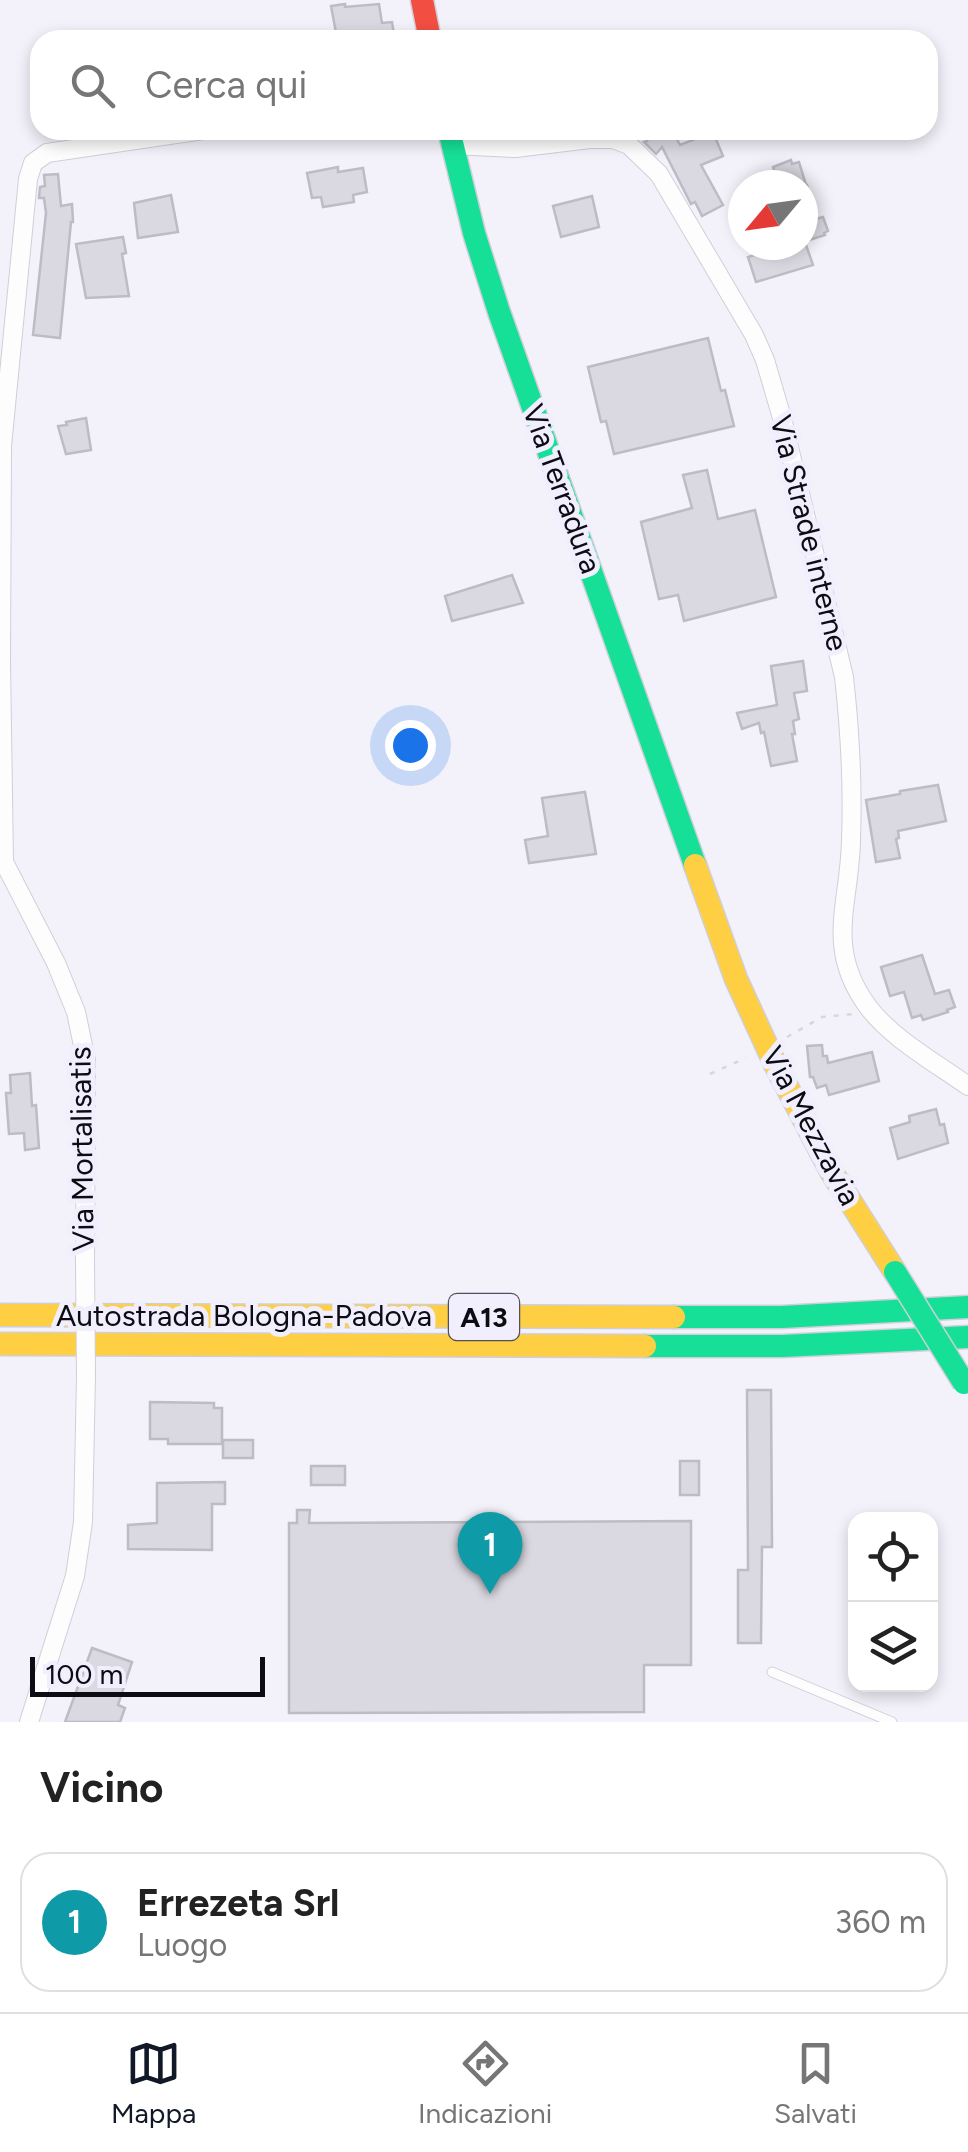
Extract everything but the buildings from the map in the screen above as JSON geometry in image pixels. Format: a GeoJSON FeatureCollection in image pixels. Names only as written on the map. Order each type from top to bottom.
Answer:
{"type":"FeatureCollection","features":[{"type":"Feature","properties":{"kind":"main road"},"geometry":{"type":"LineString","coordinates":[[422,0],[428,30]]}},
{"type":"Feature","properties":{"kind":"main road","name":"Via Terradura"},"geometry":{"type":"LineString","coordinates":[[451,140],[474,233],[500,312],[688,845]]}},
{"type":"Feature","properties":{"kind":"main road","name":"Via Mezzavia"},"geometry":{"type":"LineString","coordinates":[[688,845],[736,980],[776,1064],[831,1171],[966,1386]]}},
{"type":"Feature","properties":{"kind":"main road","name":"Autostrada Bologna-Padova"},"geometry":{"type":"LineString","coordinates":[[0,1315],[782,1318],[968,1307]]}},
{"type":"Feature","properties":{"kind":"main road","name":"Autostrada Bologna-Padova"},"geometry":{"type":"LineString","coordinates":[[0,1344],[783,1346],[968,1336]]}},
{"type":"Feature","properties":{"kind":"street","name":"Via Mortalisatis"},"geometry":{"type":"LineString","coordinates":[[29,1722],[75,1576],[83,1522],[86,1060],[76,1012],[56,963],[4,862],[0,661],[2,446],[26,198],[33,163],[47,153],[136,140]]}},
{"type":"Feature","properties":{"kind":"street","name":"Via Strade interne"},"geometry":{"type":"LineString","coordinates":[[464,140],[514,148],[582,140]]}},
{"type":"Feature","properties":{"kind":"street","name":"Via Strade interne"},"geometry":{"type":"LineString","coordinates":[[616,140],[630,144],[658,174],[754,336],[782,418],[844,678],[852,843],[842,918],[846,966],[867,1006],[887,1027],[968,1086]]}},
{"type":"Feature","properties":{"kind":"lane"},"geometry":{"type":"LineString","coordinates":[[772,1672],[892,1722]]}},
{"type":"Feature","properties":{"kind":"path"},"geometry":{"type":"LineString","coordinates":[[781,1040],[814,1020],[852,1015],[867,1006]]}},
{"type":"Feature","properties":{"kind":"path"},"geometry":{"type":"LineString","coordinates":[[710,1074],[747,1057]]}},
{"type":"Feature","properties":{"kind":"traffic: fast"},"geometry":{"type":"LineString","coordinates":[[451,140],[474,233],[499,312],[695,865]]}},
{"type":"Feature","properties":{"kind":"traffic: fast"},"geometry":{"type":"LineString","coordinates":[[895,1272],[964,1383]]}},
{"type":"Feature","properties":{"kind":"traffic: fast"},"geometry":{"type":"LineString","coordinates":[[674,1317],[782,1317],[968,1307]]}},
{"type":"Feature","properties":{"kind":"traffic: fast"},"geometry":{"type":"LineString","coordinates":[[645,1346],[783,1346],[968,1337]]}},
{"type":"Feature","properties":{"kind":"traffic: slow"},"geometry":{"type":"LineString","coordinates":[[695,865],[736,979],[775,1064],[831,1171],[895,1272]]}},
{"type":"Feature","properties":{"kind":"traffic: slow"},"geometry":{"type":"LineString","coordinates":[[0,1315],[674,1317]]}},
{"type":"Feature","properties":{"kind":"traffic: slow"},"geometry":{"type":"LineString","coordinates":[[0,1344],[645,1346]]}},
{"type":"Feature","properties":{"kind":"traffic: jam"},"geometry":{"type":"LineString","coordinates":[[422,0],[428,30]]}},
{"type":"Feature","properties":{"kind":"place","name":"Errezeta Srl"},"geometry":{"type":"Point","coordinates":[490,1594]}}]}
